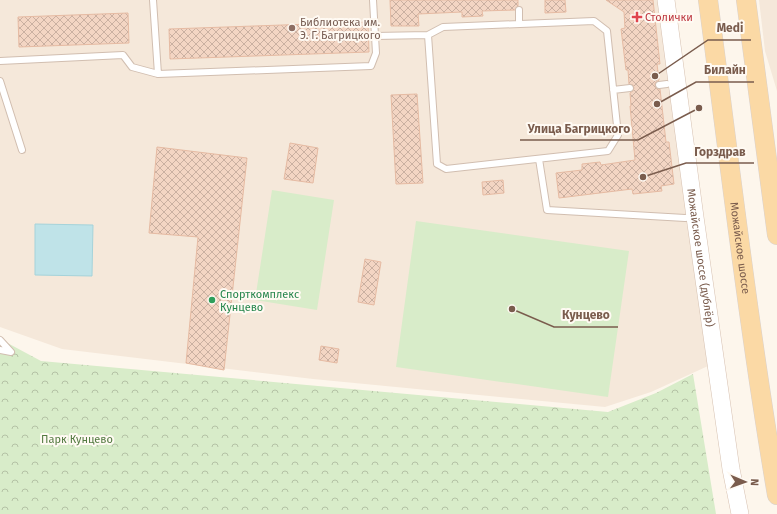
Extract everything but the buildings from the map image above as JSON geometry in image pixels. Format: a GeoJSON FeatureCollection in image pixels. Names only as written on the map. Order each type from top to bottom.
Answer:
{"type":"FeatureCollection","features":[{"type":"Feature","properties":{"kind":"main road","name":"Можайское шоссе (дублёр)"},"geometry":{"type":"LineString","coordinates":[[666,0],[731,469],[740,514]]}},
{"type":"Feature","properties":{"kind":"main road","name":"Можайское шоссе"},"geometry":{"type":"LineString","coordinates":[[708,0],[743,271],[777,495]]}},
{"type":"Feature","properties":{"kind":"main road"},"geometry":{"type":"LineString","coordinates":[[746,0],[777,235]]}},
{"type":"Feature","properties":{"kind":"lane"},"geometry":{"type":"LineString","coordinates":[[153,0],[158,74]]}},
{"type":"Feature","properties":{"kind":"lane"},"geometry":{"type":"LineString","coordinates":[[0,61],[123,55],[132,67],[158,74],[371,66],[376,53],[373,0]]}},
{"type":"Feature","properties":{"kind":"lane"},"geometry":{"type":"LineString","coordinates":[[519,10],[520,24]]}},
{"type":"Feature","properties":{"kind":"lane"},"geometry":{"type":"LineString","coordinates":[[375,36],[428,35],[443,27],[594,21],[607,31],[618,135],[608,151],[446,169],[437,164],[428,35]]}},
{"type":"Feature","properties":{"kind":"lane"},"geometry":{"type":"LineString","coordinates":[[0,82],[22,150]]}},
{"type":"Feature","properties":{"kind":"lane"},"geometry":{"type":"LineString","coordinates":[[659,84],[667,84]]}},
{"type":"Feature","properties":{"kind":"lane"},"geometry":{"type":"LineString","coordinates":[[613,90],[630,88]]}},
{"type":"Feature","properties":{"kind":"lane"},"geometry":{"type":"LineString","coordinates":[[539,159],[547,210],[685,218],[695,217]]}},
{"type":"Feature","properties":{"kind":"lane"},"geometry":{"type":"LineString","coordinates":[[0,340],[11,352],[0,350]]}},
{"type":"Feature","properties":{"kind":"shaded area"},"geometry":{"type":"Polygon","coordinates":[[[0,0],[659,0],[708,366],[651,392],[605,407],[313,379],[62,349],[0,327],[0,0]]]}},
{"type":"Feature","properties":{"kind":"shaded area"},"geometry":{"type":"Polygon","coordinates":[[[759,0],[777,0],[777,91],[765,51],[759,0]]]}},
{"type":"Feature","properties":{"kind":"green space"},"geometry":{"type":"Polygon","coordinates":[[[272,190],[334,200],[317,310],[255,300],[272,190]]]}},
{"type":"Feature","properties":{"kind":"green space"},"geometry":{"type":"Polygon","coordinates":[[[416,221],[629,251],[608,397],[396,367],[416,221]]]}},
{"type":"Feature","properties":{"kind":"green space","name":"Парк Кунцево"},"geometry":{"type":"Polygon","coordinates":[[[0,339],[41,361],[608,412],[656,393],[693,374],[716,514],[0,514],[0,339]]]}},
{"type":"Feature","properties":{"kind":"water"},"geometry":{"type":"Polygon","coordinates":[[[35,224],[93,225],[92,276],[35,275],[35,224]]]}},
{"type":"Feature","properties":{"kind":"place","name":"Столички"},"geometry":{"type":"Point","coordinates":[637,17]}},
{"type":"Feature","properties":{"kind":"place","name":"Библиотека им. Э. Г. Багрицкого"},"geometry":{"type":"Point","coordinates":[292,28]}},
{"type":"Feature","properties":{"kind":"place","name":"Medi"},"geometry":{"type":"Point","coordinates":[655,76]}},
{"type":"Feature","properties":{"kind":"place","name":"Билайн"},"geometry":{"type":"Point","coordinates":[657,104]}},
{"type":"Feature","properties":{"kind":"place","name":"Улица Багрицкого"},"geometry":{"type":"Point","coordinates":[699,108]}},
{"type":"Feature","properties":{"kind":"place","name":"Горздрав"},"geometry":{"type":"Point","coordinates":[643,177]}},
{"type":"Feature","properties":{"kind":"place","name":"Спорткомплекс Кунцево"},"geometry":{"type":"Point","coordinates":[212,300]}},
{"type":"Feature","properties":{"kind":"place","name":"Кунцево"},"geometry":{"type":"Point","coordinates":[512,309]}}]}
